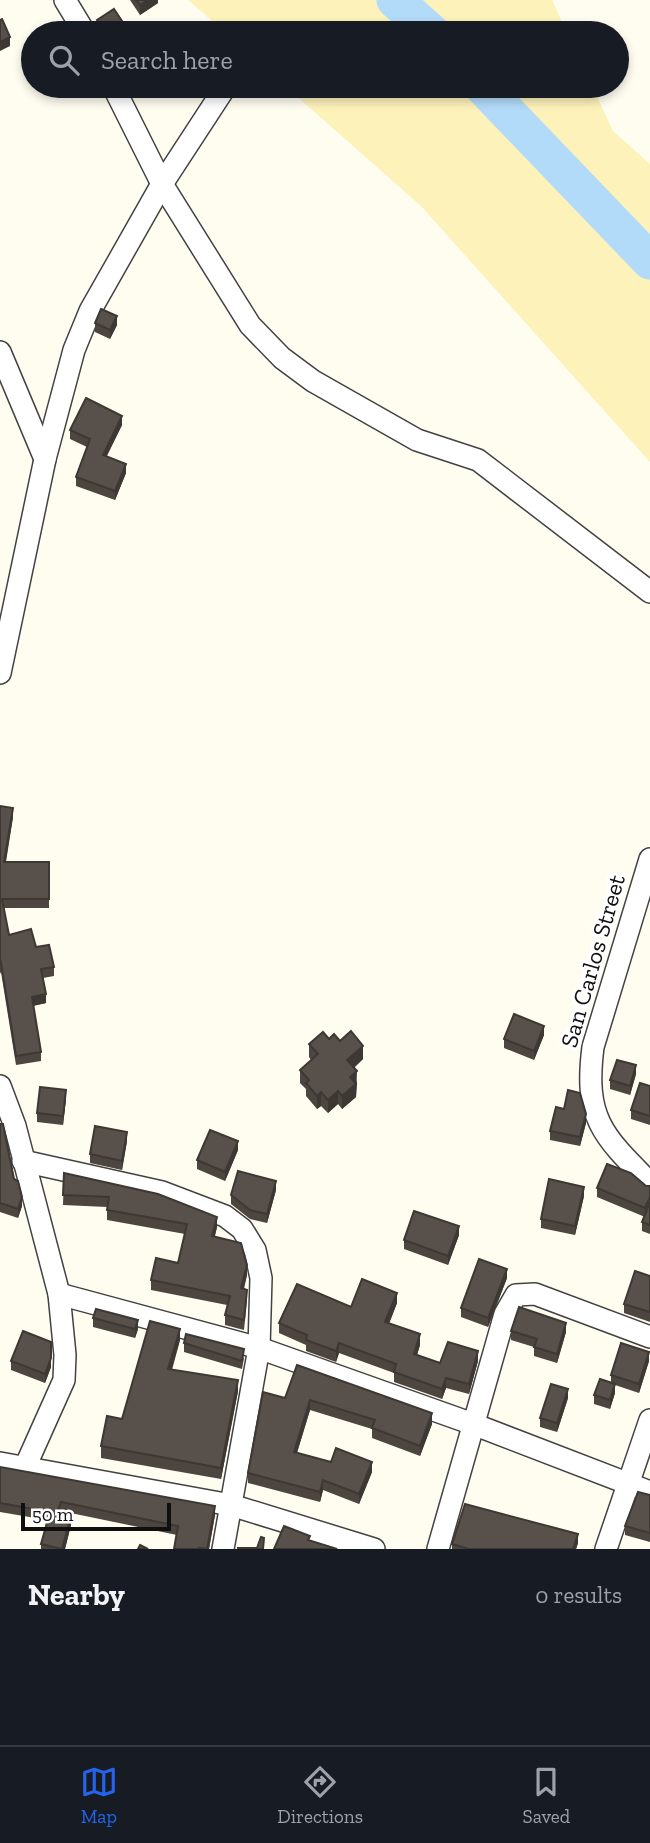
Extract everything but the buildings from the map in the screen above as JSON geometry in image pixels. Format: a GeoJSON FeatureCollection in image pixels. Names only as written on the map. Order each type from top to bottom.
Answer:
{"type":"FeatureCollection","features":[{"type":"Feature","properties":{"kind":"street"},"geometry":{"type":"LineString","coordinates":[[65,0],[78,21]]}},
{"type":"Feature","properties":{"kind":"street"},"geometry":{"type":"LineString","coordinates":[[119,98],[162,184],[250,325],[282,358],[313,381],[416,440],[478,460],[650,592]]}},
{"type":"Feature","properties":{"kind":"street"},"geometry":{"type":"LineString","coordinates":[[0,673],[45,459],[74,350],[90,311],[162,184],[218,98]]}},
{"type":"Feature","properties":{"kind":"street"},"geometry":{"type":"LineString","coordinates":[[0,352],[45,459]]}},
{"type":"Feature","properties":{"kind":"street","name":"San Carlos Street"},"geometry":{"type":"LineString","coordinates":[[650,859],[593,1047],[589,1079],[594,1112],[608,1140],[650,1183]]}},
{"type":"Feature","properties":{"kind":"street"},"geometry":{"type":"LineString","coordinates":[[1,1089],[59,1294],[65,1355],[64,1380],[26,1465]]}},
{"type":"Feature","properties":{"kind":"street"},"geometry":{"type":"LineString","coordinates":[[23,1161],[162,1192],[225,1216],[242,1229],[255,1250],[261,1278],[259,1348],[223,1549]]}},
{"type":"Feature","properties":{"kind":"street"},"geometry":{"type":"LineString","coordinates":[[59,1294],[259,1348],[473,1424],[650,1492]]}},
{"type":"Feature","properties":{"kind":"street"},"geometry":{"type":"LineString","coordinates":[[438,1549],[505,1314],[516,1295],[535,1294],[650,1337]]}},
{"type":"Feature","properties":{"kind":"street"},"geometry":{"type":"LineString","coordinates":[[606,1549],[650,1420]]}},
{"type":"Feature","properties":{"kind":"street"},"geometry":{"type":"LineString","coordinates":[[0,1463],[26,1465],[231,1505],[374,1549]]}},
{"type":"Feature","properties":{"kind":"sand"},"geometry":{"type":"Polygon","coordinates":[[[188,0],[552,0],[562,21],[212,21],[188,0]]]}},
{"type":"Feature","properties":{"kind":"sand"},"geometry":{"type":"Polygon","coordinates":[[[299,98],[598,98],[613,131],[650,164],[650,462],[421,206],[299,98]]]}},
{"type":"Feature","properties":{"kind":"waterway"},"geometry":{"type":"LineString","coordinates":[[395,0],[419,21]]}},
{"type":"Feature","properties":{"kind":"waterway"},"geometry":{"type":"LineString","coordinates":[[494,98],[650,261]]}}]}
